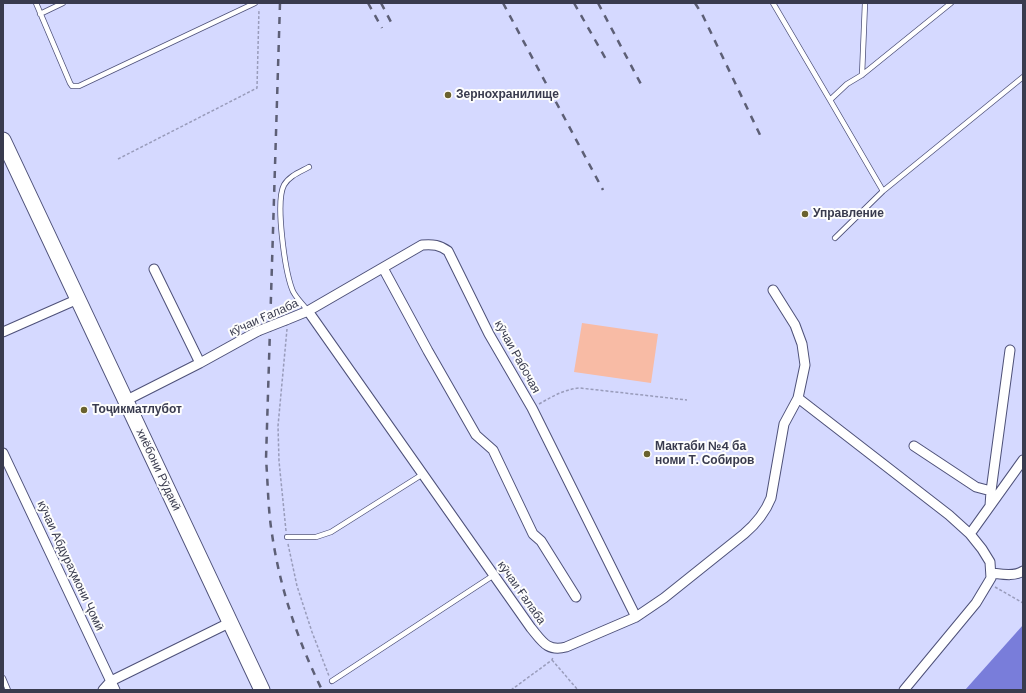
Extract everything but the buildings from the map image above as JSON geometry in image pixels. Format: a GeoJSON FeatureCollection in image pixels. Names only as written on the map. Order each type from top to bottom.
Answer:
{"type":"FeatureCollection","features":[{"type":"Feature","properties":{"kind":"main road","name":"хиёбони Рӯдакӣ"},"geometry":{"type":"LineString","coordinates":[[3,140],[262,690]]}},
{"type":"Feature","properties":{"kind":"street","name":"кӯчаи Рабочая"},"geometry":{"type":"LineString","coordinates":[[308,311],[422,245],[432,244],[441,246],[448,251],[489,334],[532,408],[636,617]]}},
{"type":"Feature","properties":{"kind":"street"},"geometry":{"type":"LineString","coordinates":[[383,268],[476,435],[493,450],[533,534],[541,541],[576,597]]}},
{"type":"Feature","properties":{"kind":"street"},"geometry":{"type":"LineString","coordinates":[[154,269],[200,363]]}},
{"type":"Feature","properties":{"kind":"street"},"geometry":{"type":"LineString","coordinates":[[554,649],[566,647],[636,617],[664,598],[757,523],[767,509],[771,498],[784,424],[798,398],[805,365],[802,344],[795,325],[772,290]]}},
{"type":"Feature","properties":{"kind":"street"},"geometry":{"type":"LineString","coordinates":[[3,332],[78,299]]}},
{"type":"Feature","properties":{"kind":"street","name":"кӯчаи Ғалаба"},"geometry":{"type":"LineString","coordinates":[[125,401],[200,363],[258,331],[308,311],[531,628],[543,642],[554,649]]}},
{"type":"Feature","properties":{"kind":"street"},"geometry":{"type":"LineString","coordinates":[[990,506],[1010,350]]}},
{"type":"Feature","properties":{"kind":"street"},"geometry":{"type":"LineString","coordinates":[[798,398],[949,515],[970,534],[990,562],[992,573],[989,583],[976,602],[904,690]]}},
{"type":"Feature","properties":{"kind":"street"},"geometry":{"type":"LineString","coordinates":[[914,446],[976,487],[991,491]]}},
{"type":"Feature","properties":{"kind":"street","name":"кӯчаи Абдураҳмони Ҷомӣ"},"geometry":{"type":"LineString","coordinates":[[3,453],[113,686]]}},
{"type":"Feature","properties":{"kind":"street"},"geometry":{"type":"LineString","coordinates":[[970,534],[1023,460]]}},
{"type":"Feature","properties":{"kind":"street"},"geometry":{"type":"LineString","coordinates":[[992,573],[1014,574],[1021,573],[1023,571]]}},
{"type":"Feature","properties":{"kind":"street"},"geometry":{"type":"LineString","coordinates":[[103,690],[231,622]]}},
{"type":"Feature","properties":{"kind":"lane"},"geometry":{"type":"LineString","coordinates":[[36,3],[72,86],[80,86],[255,3]]}},
{"type":"Feature","properties":{"kind":"lane"},"geometry":{"type":"LineString","coordinates":[[40,14],[63,3]]}},
{"type":"Feature","properties":{"kind":"lane"},"geometry":{"type":"LineString","coordinates":[[773,3],[883,191]]}},
{"type":"Feature","properties":{"kind":"lane"},"geometry":{"type":"LineString","coordinates":[[862,75],[865,3]]}},
{"type":"Feature","properties":{"kind":"lane"},"geometry":{"type":"LineString","coordinates":[[830,100],[847,84],[862,75],[951,3]]}},
{"type":"Feature","properties":{"kind":"lane"},"geometry":{"type":"LineString","coordinates":[[835,238],[883,191],[1023,77]]}},
{"type":"Feature","properties":{"kind":"lane"},"geometry":{"type":"LineString","coordinates":[[308,311],[292,290],[285,266],[281,223],[281,194],[287,181],[309,167]]}},
{"type":"Feature","properties":{"kind":"lane"},"geometry":{"type":"LineString","coordinates":[[287,537],[316,537],[331,532],[423,474]]}},
{"type":"Feature","properties":{"kind":"lane"},"geometry":{"type":"LineString","coordinates":[[332,681],[494,575]]}},
{"type":"Feature","properties":{"kind":"lane"},"geometry":{"type":"LineString","coordinates":[[3,678],[8,690]]}},
{"type":"Feature","properties":{"kind":"path"},"geometry":{"type":"LineString","coordinates":[[118,159],[257,88],[260,3]]}},
{"type":"Feature","properties":{"kind":"path"},"geometry":{"type":"LineString","coordinates":[[287,319],[278,426],[279,461],[287,537],[297,586],[312,632],[332,681]]}},
{"type":"Feature","properties":{"kind":"path"},"geometry":{"type":"LineString","coordinates":[[543,401],[571,388],[687,400]]}},
{"type":"Feature","properties":{"kind":"path"},"geometry":{"type":"LineString","coordinates":[[997,588],[1023,603]]}},
{"type":"Feature","properties":{"kind":"path"},"geometry":{"type":"LineString","coordinates":[[511,690],[552,660],[554,649]]}},
{"type":"Feature","properties":{"kind":"path"},"geometry":{"type":"LineString","coordinates":[[552,660],[578,690]]}},
{"type":"Feature","properties":{"kind":"shaded area"},"geometry":{"type":"Polygon","coordinates":[[[582,323],[658,334],[651,383],[574,372],[582,323]]]}},
{"type":"Feature","properties":{"kind":"water"},"geometry":{"type":"Polygon","coordinates":[[[1023,625],[1023,690],[965,690],[1023,625]]]}},
{"type":"Feature","properties":{"kind":"railway"},"geometry":{"type":"LineString","coordinates":[[280,3],[266,459],[268,497],[275,554],[285,595],[305,653],[322,690]]}},
{"type":"Feature","properties":{"kind":"railway"},"geometry":{"type":"LineString","coordinates":[[368,3],[382,28]]}},
{"type":"Feature","properties":{"kind":"railway"},"geometry":{"type":"LineString","coordinates":[[381,3],[391,22]]}},
{"type":"Feature","properties":{"kind":"railway"},"geometry":{"type":"LineString","coordinates":[[503,3],[603,190]]}},
{"type":"Feature","properties":{"kind":"railway"},"geometry":{"type":"LineString","coordinates":[[574,3],[607,61]]}},
{"type":"Feature","properties":{"kind":"railway"},"geometry":{"type":"LineString","coordinates":[[598,3],[643,88]]}},
{"type":"Feature","properties":{"kind":"railway"},"geometry":{"type":"LineString","coordinates":[[695,3],[703,16],[762,139]]}},
{"type":"Feature","properties":{"kind":"place","name":"Зернохранилище"},"geometry":{"type":"Point","coordinates":[448,95]}},
{"type":"Feature","properties":{"kind":"place","name":"Управление"},"geometry":{"type":"Point","coordinates":[805,214]}},
{"type":"Feature","properties":{"kind":"place","name":"Тоҷикматлубот"},"geometry":{"type":"Point","coordinates":[84,410]}},
{"type":"Feature","properties":{"kind":"place","name":"Мактаби №4 ба номи Т. Собиров"},"geometry":{"type":"Point","coordinates":[647,454]}}]}
